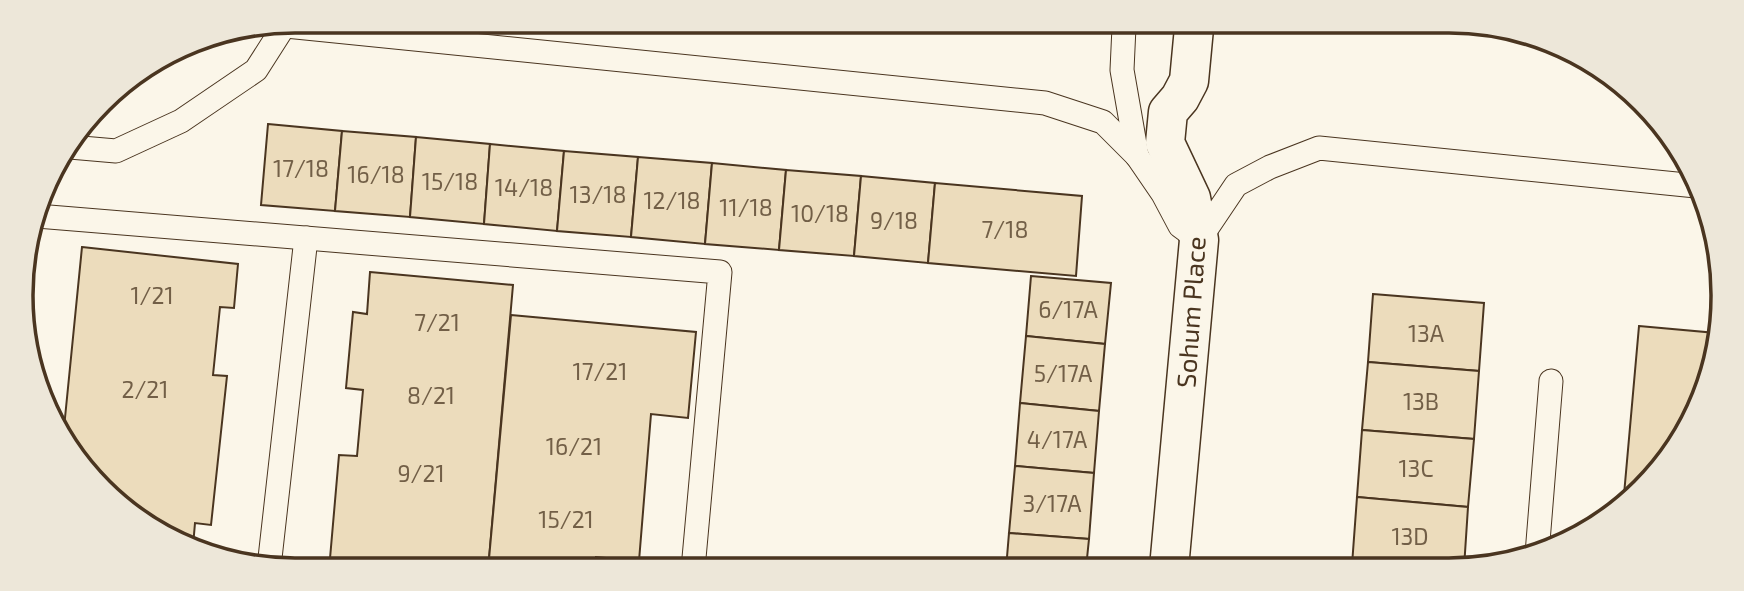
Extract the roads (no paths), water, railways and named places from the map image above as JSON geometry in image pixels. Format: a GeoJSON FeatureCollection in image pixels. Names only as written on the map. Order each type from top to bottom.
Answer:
{"type":"FeatureCollection","features":[{"type":"Feature","properties":{"kind":"street","name":"Sohum Place"},"geometry":{"type":"LineString","coordinates":[[1170,558],[1199,240],[1191,198],[1165,144],[1168,111],[1180,98],[1189,81],[1194,33]]}},
{"type":"Feature","properties":{"kind":"lane"},"geometry":{"type":"LineString","coordinates":[[372,33],[1045,103],[1103,122],[1137,156],[1163,194],[1180,226],[1199,240],[1236,185],[1270,167],[1319,148],[1686,185]]}},
{"type":"Feature","properties":{"kind":"lane"},"geometry":{"type":"LineString","coordinates":[[1124,33],[1122,70],[1137,156]]}},
{"type":"Feature","properties":{"kind":"lane"},"geometry":{"type":"LineString","coordinates":[[78,149],[116,151],[181,121],[256,71],[280,34]]}},
{"type":"Feature","properties":{"kind":"lane"},"geometry":{"type":"LineString","coordinates":[[45,217],[720,272],[694,558]]}},
{"type":"Feature","properties":{"kind":"lane"},"geometry":{"type":"LineString","coordinates":[[270,557],[306,238]]}},
{"type":"Feature","properties":{"kind":"lane"},"geometry":{"type":"LineString","coordinates":[[1538,542],[1551,382]]}}]}
